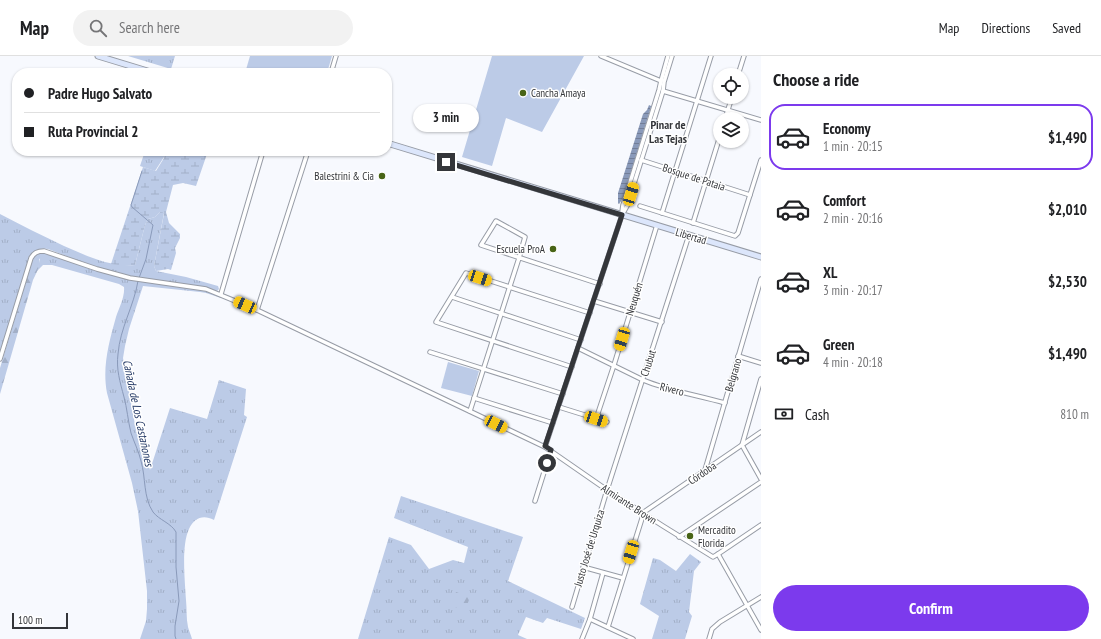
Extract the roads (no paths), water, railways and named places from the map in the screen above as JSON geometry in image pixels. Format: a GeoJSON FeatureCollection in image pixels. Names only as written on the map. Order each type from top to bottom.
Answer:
{"type":"FeatureCollection","features":[{"type":"Feature","properties":{"kind":"main road"},"geometry":{"type":"LineString","coordinates":[[98,56],[138,68]]}},
{"type":"Feature","properties":{"kind":"main road","name":"Libertad"},"geometry":{"type":"LineString","coordinates":[[392,146],[761,257]]}},
{"type":"Feature","properties":{"kind":"street"},"geometry":{"type":"LineString","coordinates":[[332,68],[336,56]]}},
{"type":"Feature","properties":{"kind":"street"},"geometry":{"type":"LineString","coordinates":[[601,56],[662,82]]}},
{"type":"Feature","properties":{"kind":"street"},"geometry":{"type":"LineString","coordinates":[[545,446],[663,91],[662,82],[668,56]]}},
{"type":"Feature","properties":{"kind":"street"},"geometry":{"type":"LineString","coordinates":[[622,215],[627,206],[659,90],[672,56]]}},
{"type":"Feature","properties":{"kind":"street"},"geometry":{"type":"LineString","coordinates":[[662,213],[710,56]]}},
{"type":"Feature","properties":{"kind":"street"},"geometry":{"type":"LineString","coordinates":[[740,68],[744,56]]}},
{"type":"Feature","properties":{"kind":"street"},"geometry":{"type":"LineString","coordinates":[[663,91],[761,120]]}},
{"type":"Feature","properties":{"kind":"street"},"geometry":{"type":"LineString","coordinates":[[728,110],[730,104]]}},
{"type":"Feature","properties":{"kind":"street"},"geometry":{"type":"LineString","coordinates":[[693,223],[716,148]]}},
{"type":"Feature","properties":{"kind":"street"},"geometry":{"type":"LineString","coordinates":[[221,294],[262,156]]}},
{"type":"Feature","properties":{"kind":"street"},"geometry":{"type":"LineString","coordinates":[[258,310],[306,156]]}},
{"type":"Feature","properties":{"kind":"street","name":"Bosque de Pataia"},"geometry":{"type":"LineString","coordinates":[[640,160],[750,195]]}},
{"type":"Feature","properties":{"kind":"street"},"geometry":{"type":"LineString","coordinates":[[640,206],[735,236],[737,235],[761,160]]}},
{"type":"Feature","properties":{"kind":"street"},"geometry":{"type":"LineString","coordinates":[[470,411],[519,258],[525,236],[496,221],[481,245],[519,258],[600,284]]}},
{"type":"Feature","properties":{"kind":"street","name":"Neuquén"},"geometry":{"type":"LineString","coordinates":[[596,419],[614,366],[657,225]]}},
{"type":"Feature","properties":{"kind":"street","name":"Chubut"},"geometry":{"type":"LineString","coordinates":[[607,490],[689,235]]}},
{"type":"Feature","properties":{"kind":"street","name":"Almirante Brown"},"geometry":{"type":"LineString","coordinates":[[0,359],[32,256],[39,251],[49,252],[97,269],[130,278],[200,287],[221,294],[258,310],[545,446],[643,514],[708,555],[716,556]]}},
{"type":"Feature","properties":{"kind":"street"},"geometry":{"type":"LineString","coordinates":[[572,367],[436,322],[466,273],[590,313]]}},
{"type":"Feature","properties":{"kind":"street","name":"Belgrano"},"geometry":{"type":"LineString","coordinates":[[704,471],[761,279]]}},
{"type":"Feature","properties":{"kind":"street"},"geometry":{"type":"LineString","coordinates":[[452,297],[581,340]]}},
{"type":"Feature","properties":{"kind":"street"},"geometry":{"type":"LineString","coordinates":[[594,301],[662,322]]}},
{"type":"Feature","properties":{"kind":"street","name":"Rivero"},"geometry":{"type":"LineString","coordinates":[[578,348],[643,380],[663,388],[724,403]]}},
{"type":"Feature","properties":{"kind":"street"},"geometry":{"type":"LineString","coordinates":[[430,352],[563,394]]}},
{"type":"Feature","properties":{"kind":"street"},"geometry":{"type":"LineString","coordinates":[[738,356],[761,362]]}},
{"type":"Feature","properties":{"kind":"street"},"geometry":{"type":"LineString","coordinates":[[761,379],[760,390],[742,445],[761,479]]}},
{"type":"Feature","properties":{"kind":"street"},"geometry":{"type":"LineString","coordinates":[[474,398],[553,423]]}},
{"type":"Feature","properties":{"kind":"street"},"geometry":{"type":"LineString","coordinates":[[559,407],[607,422]]}},
{"type":"Feature","properties":{"kind":"street","name":"Córdoba"},"geometry":{"type":"LineString","coordinates":[[643,514],[761,432]]}},
{"type":"Feature","properties":{"kind":"street"},"geometry":{"type":"LineString","coordinates":[[535,501],[551,450]]}},
{"type":"Feature","properties":{"kind":"street"},"geometry":{"type":"LineString","coordinates":[[679,536],[761,482]]}},
{"type":"Feature","properties":{"kind":"street","name":"Justo José de Urquiza"},"geometry":{"type":"LineString","coordinates":[[572,607],[607,490]]}},
{"type":"Feature","properties":{"kind":"street"},"geometry":{"type":"LineString","coordinates":[[608,627],[643,514]]}},
{"type":"Feature","properties":{"kind":"street"},"geometry":{"type":"LineString","coordinates":[[761,525],[716,556],[761,630]]}},
{"type":"Feature","properties":{"kind":"street"},"geometry":{"type":"LineString","coordinates":[[583,567],[623,578]]}},
{"type":"Feature","properties":{"kind":"street"},"geometry":{"type":"LineString","coordinates":[[582,639],[590,619],[603,573]]}},
{"type":"Feature","properties":{"kind":"street"},"geometry":{"type":"LineString","coordinates":[[709,639],[712,629],[715,626],[761,597]]}},
{"type":"Feature","properties":{"kind":"street"},"geometry":{"type":"LineString","coordinates":[[590,619],[633,639]]}},
{"type":"Feature","properties":{"kind":"waterway","name":"Cañada de Los Castañones"},"geometry":{"type":"LineString","coordinates":[[139,278],[146,259],[153,225],[131,205],[142,171]]}},
{"type":"Feature","properties":{"kind":"waterway","name":"Cañada de Los Castañones"},"geometry":{"type":"LineString","coordinates":[[138,281],[121,335],[119,344],[118,370],[131,433],[143,467],[146,494],[150,506],[153,512],[171,526],[176,532],[176,567],[179,601],[175,626],[176,639]]}},
{"type":"Feature","properties":{"kind":"place","name":"Cancha Amaya"},"geometry":{"type":"Point","coordinates":[523,93]}},
{"type":"Feature","properties":{"kind":"place","name":"Balestrini & Cia"},"geometry":{"type":"Point","coordinates":[382,176]}},
{"type":"Feature","properties":{"kind":"place","name":"Escuela ProA"},"geometry":{"type":"Point","coordinates":[553,249]}},
{"type":"Feature","properties":{"kind":"place","name":"Mercadito Florida"},"geometry":{"type":"Point","coordinates":[690,536]}},
{"type":"Feature","properties":{"kind":"district","name":"Pinar de Las Tejas"},"geometry":{"type":"Point","coordinates":[668,132]}}]}
